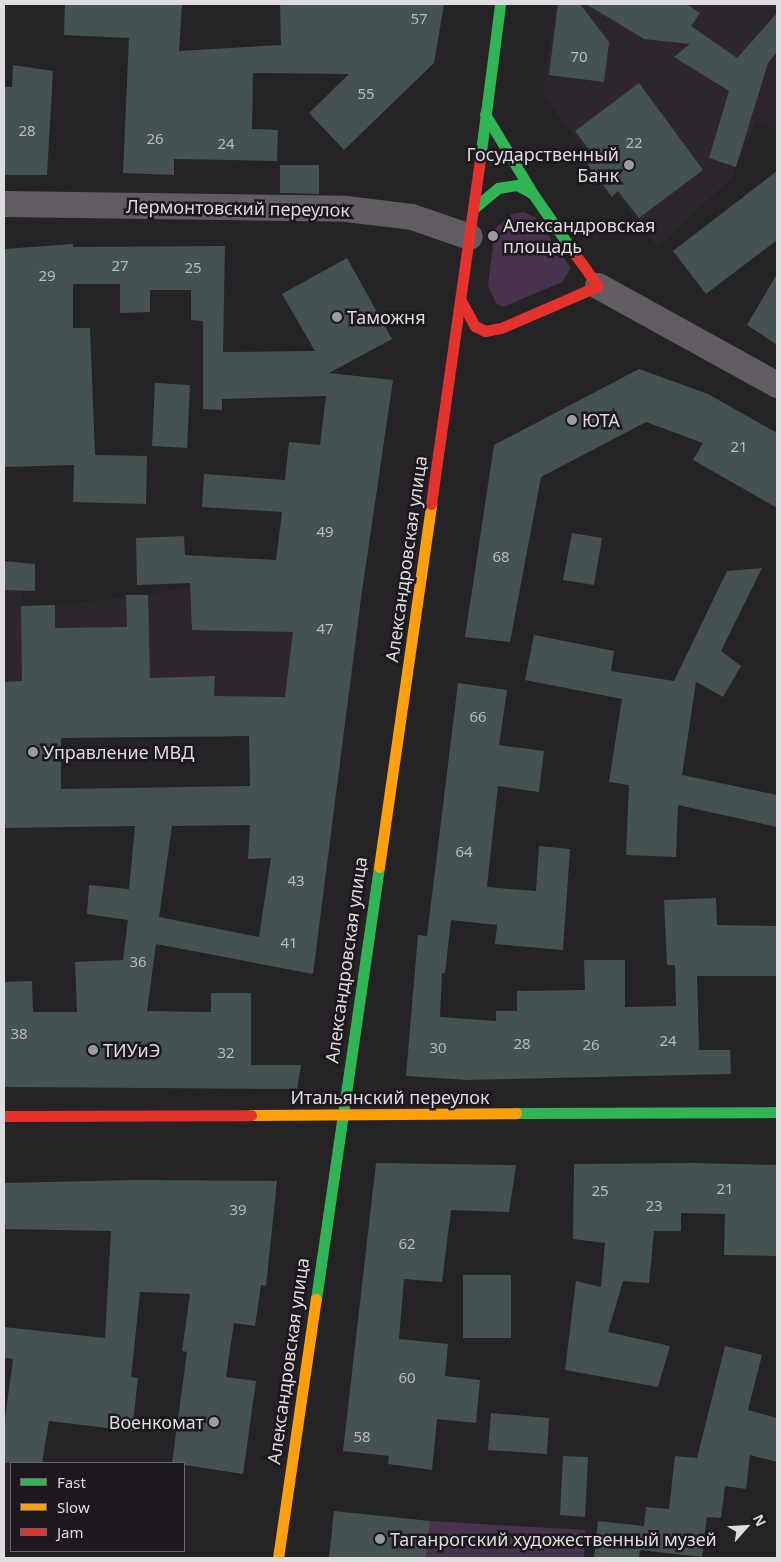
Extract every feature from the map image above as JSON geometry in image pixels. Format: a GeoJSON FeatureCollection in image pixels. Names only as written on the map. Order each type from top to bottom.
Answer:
{"type":"FeatureCollection","features":[{"type":"Feature","properties":{"kind":"street"},"geometry":{"type":"LineString","coordinates":[[500,4],[462,300],[475,326],[485,331],[501,328]]}},
{"type":"Feature","properties":{"kind":"street"},"geometry":{"type":"LineString","coordinates":[[485,114],[533,194],[598,286],[777,385]]}},
{"type":"Feature","properties":{"kind":"street"},"geometry":{"type":"LineString","coordinates":[[473,209],[498,188],[517,185],[533,194]]}},
{"type":"Feature","properties":{"kind":"street","name":"Лермонтовский переулок"},"geometry":{"type":"LineString","coordinates":[[4,204],[346,209],[412,217],[470,237]]}},
{"type":"Feature","properties":{"kind":"street"},"geometry":{"type":"LineString","coordinates":[[478,344],[501,328],[598,286]]}},
{"type":"Feature","properties":{"kind":"street","name":"Александровская улица"},"geometry":{"type":"LineString","coordinates":[[278,1558],[341,1115],[462,300]]}},
{"type":"Feature","properties":{"kind":"street"},"geometry":{"type":"LineString","coordinates":[[452,367],[465,355]]}},
{"type":"Feature","properties":{"kind":"street","name":"Итальянский переулок"},"geometry":{"type":"LineString","coordinates":[[4,1116],[777,1112]]}},
{"type":"Feature","properties":{"kind":"shaded area"},"geometry":{"type":"Polygon","coordinates":[[[556,4],[777,4],[777,130],[756,121],[731,178],[658,248],[614,189],[606,195],[583,164],[589,156],[543,95],[556,4]]]}},
{"type":"Feature","properties":{"kind":"shaded area"},"geometry":{"type":"Polygon","coordinates":[[[524,212],[536,218],[571,268],[562,282],[503,307],[496,303],[488,286],[495,229],[512,214],[524,212]]]}},
{"type":"Feature","properties":{"kind":"shaded area"},"geometry":{"type":"Polygon","coordinates":[[[207,582],[361,598],[350,698],[214,696],[215,676],[4,682],[4,590],[22,591],[22,606],[55,605],[148,595],[207,582]]]}},
{"type":"Feature","properties":{"kind":"shaded area"},"geometry":{"type":"Polygon","coordinates":[[[430,1521],[585,1530],[584,1558],[426,1558],[430,1521]]]}},
{"type":"Feature","properties":{"kind":"building"},"geometry":{"type":"Polygon","coordinates":[[[65,4],[182,4],[179,51],[281,45],[280,4],[444,4],[434,63],[344,150],[309,113],[349,74],[253,73],[252,129],[278,130],[277,161],[174,159],[174,175],[123,173],[129,38],[64,35],[65,4]]]}},
{"type":"Feature","properties":{"kind":"building"},"geometry":{"type":"Polygon","coordinates":[[[558,4],[580,4],[609,42],[604,82],[549,75],[558,4]]]}},
{"type":"Feature","properties":{"kind":"building"},"geometry":{"type":"Polygon","coordinates":[[[586,4],[686,4],[700,13],[691,26],[737,58],[777,13],[777,52],[768,63],[736,167],[709,158],[729,91],[674,57],[690,44],[644,39],[586,4]]]}},
{"type":"Feature","properties":{"kind":"building"},"geometry":{"type":"Polygon","coordinates":[[[13,65],[53,71],[47,175],[4,175],[4,87],[12,87],[13,65]]]}},
{"type":"Feature","properties":{"kind":"building"},"geometry":{"type":"Polygon","coordinates":[[[639,83],[703,170],[639,218],[618,191],[612,197],[585,161],[593,155],[575,131],[639,83]]]}},
{"type":"Feature","properties":{"kind":"building"},"geometry":{"type":"Polygon","coordinates":[[[280,165],[319,165],[319,194],[280,193],[280,165]]]}},
{"type":"Feature","properties":{"kind":"building"},"geometry":{"type":"Polygon","coordinates":[[[777,171],[777,240],[706,294],[673,251],[777,171]]]}},
{"type":"Feature","properties":{"kind":"building"},"geometry":{"type":"Polygon","coordinates":[[[73,244],[73,247],[225,246],[223,352],[315,351],[282,294],[347,258],[392,339],[329,373],[393,380],[361,598],[313,974],[156,944],[147,1011],[211,1012],[211,993],[251,993],[251,1065],[301,1065],[297,1089],[4,1087],[4,982],[32,981],[33,1012],[77,1012],[75,962],[123,960],[128,920],[87,914],[89,885],[129,889],[135,826],[4,828],[4,682],[22,681],[21,606],[55,605],[55,628],[127,627],[126,595],[148,595],[150,678],[215,676],[214,696],[285,697],[293,632],[192,630],[190,583],[137,585],[136,538],[184,536],[185,555],[276,560],[282,512],[202,507],[204,474],[285,480],[289,442],[320,445],[326,396],[222,399],[222,410],[203,409],[203,321],[191,320],[191,290],[150,290],[150,312],[120,313],[120,284],[73,284],[73,328],[90,328],[95,455],[147,456],[146,504],[73,502],[74,465],[4,467],[4,249],[73,244]],[[249,736],[61,738],[61,789],[250,786],[249,736]],[[250,825],[172,826],[159,917],[259,937],[271,858],[248,859],[250,825]]]}},
{"type":"Feature","properties":{"kind":"building"},"geometry":{"type":"Polygon","coordinates":[[[777,274],[777,345],[747,325],[777,274]]]}},
{"type":"Feature","properties":{"kind":"building"},"geometry":{"type":"Polygon","coordinates":[[[639,369],[708,394],[777,433],[777,508],[693,460],[703,443],[646,422],[541,477],[510,642],[465,637],[494,445],[639,369]]]}},
{"type":"Feature","properties":{"kind":"building"},"geometry":{"type":"Polygon","coordinates":[[[155,383],[190,385],[187,448],[152,446],[155,383]]]}},
{"type":"Feature","properties":{"kind":"building"},"geometry":{"type":"Polygon","coordinates":[[[572,533],[602,538],[594,585],[563,580],[572,533]]]}},
{"type":"Feature","properties":{"kind":"building"},"geometry":{"type":"Polygon","coordinates":[[[4,561],[35,564],[35,591],[4,590],[4,561]]]}},
{"type":"Feature","properties":{"kind":"building"},"geometry":{"type":"Polygon","coordinates":[[[762,568],[721,651],[741,666],[723,697],[696,682],[682,775],[777,795],[777,827],[678,805],[676,857],[626,855],[629,785],[609,782],[622,699],[525,680],[534,635],[614,651],[611,671],[674,681],[727,571],[762,568]]]}},
{"type":"Feature","properties":{"kind":"building"},"geometry":{"type":"Polygon","coordinates":[[[458,683],[507,690],[499,745],[544,751],[539,792],[498,786],[487,887],[536,891],[539,846],[570,849],[563,950],[495,944],[497,925],[451,920],[445,973],[442,973],[440,1017],[496,1021],[496,1011],[517,1011],[517,991],[585,990],[584,960],[625,960],[625,1007],[676,1006],[675,965],[667,965],[664,900],[716,898],[717,925],[777,926],[777,976],[697,976],[699,1050],[730,1050],[731,1074],[467,1080],[406,1076],[418,935],[427,936],[458,683]]]}},
{"type":"Feature","properties":{"kind":"building"},"geometry":{"type":"Polygon","coordinates":[[[376,1163],[516,1165],[509,1212],[451,1210],[442,1282],[404,1279],[399,1339],[448,1344],[445,1376],[480,1380],[476,1423],[437,1419],[432,1470],[388,1464],[389,1456],[343,1451],[376,1163]]]}},
{"type":"Feature","properties":{"kind":"building"},"geometry":{"type":"Polygon","coordinates":[[[695,1163],[777,1165],[777,1256],[724,1255],[725,1214],[681,1213],[681,1231],[654,1231],[649,1283],[623,1281],[608,1332],[670,1346],[658,1387],[565,1370],[576,1281],[601,1287],[605,1243],[573,1239],[574,1164],[695,1163]]]}},
{"type":"Feature","properties":{"kind":"building"},"geometry":{"type":"Polygon","coordinates":[[[136,1180],[277,1181],[266,1286],[261,1285],[255,1326],[234,1323],[226,1377],[256,1381],[243,1474],[185,1465],[185,1462],[172,1462],[187,1352],[182,1351],[190,1294],[140,1292],[131,1377],[138,1378],[132,1431],[49,1421],[42,1462],[4,1463],[4,1426],[13,1359],[4,1358],[4,1327],[105,1338],[111,1231],[4,1229],[4,1183],[136,1180]]]}},
{"type":"Feature","properties":{"kind":"building"},"geometry":{"type":"Polygon","coordinates":[[[463,1275],[511,1275],[511,1338],[463,1338],[463,1275]]]}},
{"type":"Feature","properties":{"kind":"building"},"geometry":{"type":"Polygon","coordinates":[[[725,1346],[762,1355],[748,1410],[777,1418],[777,1462],[750,1455],[746,1489],[725,1486],[721,1518],[707,1517],[702,1557],[640,1550],[639,1558],[594,1558],[598,1521],[644,1526],[646,1507],[669,1509],[675,1456],[697,1458],[725,1346]]]}},
{"type":"Feature","properties":{"kind":"building"},"geometry":{"type":"Polygon","coordinates":[[[491,1413],[549,1418],[547,1454],[488,1450],[491,1413]]]}},
{"type":"Feature","properties":{"kind":"building"},"geometry":{"type":"Polygon","coordinates":[[[563,1456],[588,1457],[585,1517],[560,1515],[563,1456]]]}},
{"type":"Feature","properties":{"kind":"building","name":"Таганрогский художественный музей"},"geometry":{"type":"Polygon","coordinates":[[[334,1511],[430,1521],[426,1558],[329,1558],[334,1511]]]}},
{"type":"Feature","properties":{"kind":"traffic: fast"},"geometry":{"type":"LineString","coordinates":[[480,159],[500,4]]}},
{"type":"Feature","properties":{"kind":"traffic: fast"},"geometry":{"type":"LineString","coordinates":[[485,114],[533,194],[574,253]]}},
{"type":"Feature","properties":{"kind":"traffic: fast"},"geometry":{"type":"LineString","coordinates":[[473,209],[498,188],[517,185],[533,194]]}},
{"type":"Feature","properties":{"kind":"traffic: fast"},"geometry":{"type":"LineString","coordinates":[[316,1299],[379,867]]}},
{"type":"Feature","properties":{"kind":"traffic: fast"},"geometry":{"type":"LineString","coordinates":[[516,1113],[777,1112]]}},
{"type":"Feature","properties":{"kind":"traffic: slow"},"geometry":{"type":"LineString","coordinates":[[379,867],[431,504]]}},
{"type":"Feature","properties":{"kind":"traffic: slow"},"geometry":{"type":"LineString","coordinates":[[251,1115],[516,1113]]}},
{"type":"Feature","properties":{"kind":"traffic: slow"},"geometry":{"type":"LineString","coordinates":[[278,1558],[316,1299]]}},
{"type":"Feature","properties":{"kind":"traffic: jam"},"geometry":{"type":"LineString","coordinates":[[431,504],[480,159]]}},
{"type":"Feature","properties":{"kind":"traffic: jam"},"geometry":{"type":"LineString","coordinates":[[461,301],[475,326],[485,331],[501,328],[598,286],[574,253]]}},
{"type":"Feature","properties":{"kind":"traffic: jam"},"geometry":{"type":"LineString","coordinates":[[4,1116],[251,1115]]}},
{"type":"Feature","properties":{"kind":"place","name":"Государственный Банк"},"geometry":{"type":"Point","coordinates":[629,165]}},
{"type":"Feature","properties":{"kind":"place","name":"Александровская площадь"},"geometry":{"type":"Point","coordinates":[493,236]}},
{"type":"Feature","properties":{"kind":"place","name":"Таможня"},"geometry":{"type":"Point","coordinates":[337,317]}},
{"type":"Feature","properties":{"kind":"place","name":"ЮТА"},"geometry":{"type":"Point","coordinates":[572,420]}},
{"type":"Feature","properties":{"kind":"place","name":"Управление МВД"},"geometry":{"type":"Point","coordinates":[33,752]}},
{"type":"Feature","properties":{"kind":"place","name":"ТИУиЭ"},"geometry":{"type":"Point","coordinates":[93,1050]}},
{"type":"Feature","properties":{"kind":"place","name":"Военкомат"},"geometry":{"type":"Point","coordinates":[214,1422]}},
{"type":"Feature","properties":{"kind":"place","name":"Таганрогский художественный музей"},"geometry":{"type":"Point","coordinates":[380,1539]}}]}
